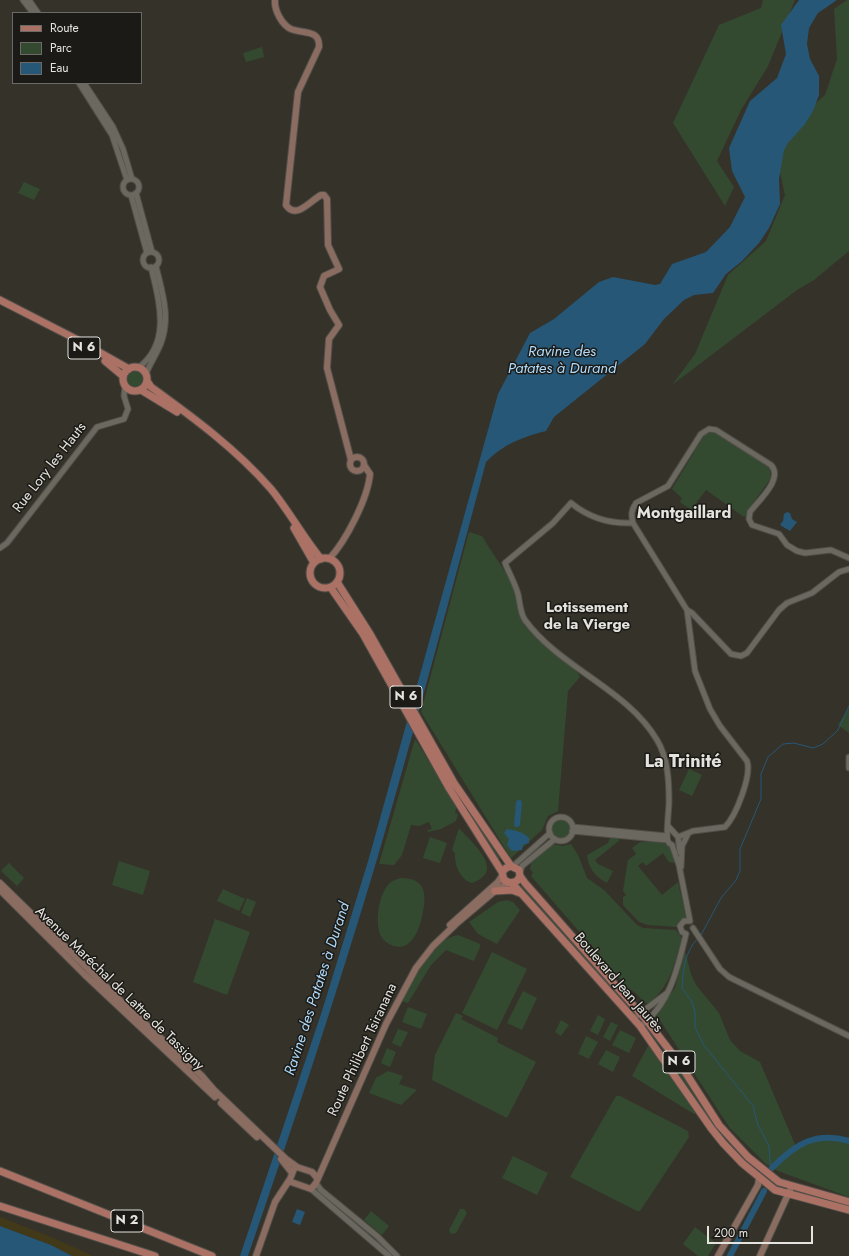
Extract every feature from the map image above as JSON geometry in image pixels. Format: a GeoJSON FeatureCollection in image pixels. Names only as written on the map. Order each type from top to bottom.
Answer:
{"type":"FeatureCollection","features":[{"type":"Feature","properties":{"kind":"main road"},"geometry":{"type":"LineString","coordinates":[[275,0],[277,12],[291,29],[317,36],[319,47],[298,92],[286,205],[289,209],[295,211],[299,210],[321,195],[324,195],[327,199],[328,244],[339,269],[324,276],[320,287],[330,310],[339,322],[339,326],[330,339],[327,368],[348,449],[353,459]]}},
{"type":"Feature","properties":{"kind":"main road","name":"N 6"},"geometry":{"type":"LineString","coordinates":[[0,300],[25,315]]}},
{"type":"Feature","properties":{"kind":"main road","name":"N 6"},"geometry":{"type":"LineString","coordinates":[[0,304],[42,323],[129,369]]}},
{"type":"Feature","properties":{"kind":"main road","name":"N 6"},"geometry":{"type":"LineString","coordinates":[[42,323],[84,348],[113,367],[123,376]]}},
{"type":"Feature","properties":{"kind":"main road"},"geometry":{"type":"LineString","coordinates":[[207,430],[150,394],[141,390],[126,390],[123,376],[129,369],[141,366],[151,387],[207,430],[265,485],[321,558],[332,560],[336,550],[362,505],[370,474],[362,459],[353,459]]}},
{"type":"Feature","properties":{"kind":"main road"},"geometry":{"type":"LineString","coordinates":[[141,390],[146,378]]}},
{"type":"Feature","properties":{"kind":"main road"},"geometry":{"type":"LineString","coordinates":[[353,459],[349,464],[351,469],[361,471]]}},
{"type":"Feature","properties":{"kind":"main road"},"geometry":{"type":"LineString","coordinates":[[361,471],[364,464]]}},
{"type":"Feature","properties":{"kind":"main road"},"geometry":{"type":"LineString","coordinates":[[361,471],[369,481]]}},
{"type":"Feature","properties":{"kind":"main road"},"geometry":{"type":"LineString","coordinates":[[286,513],[314,563]]}},
{"type":"Feature","properties":{"kind":"main road"},"geometry":{"type":"LineString","coordinates":[[321,558],[314,563],[309,572],[312,582],[320,588],[331,588],[337,582]]}},
{"type":"Feature","properties":{"kind":"main road","name":"N 6"},"geometry":{"type":"LineString","coordinates":[[332,560],[340,573],[337,582]]}},
{"type":"Feature","properties":{"kind":"main road","name":"Boulevard Jean Jaurès"},"geometry":{"type":"LineString","coordinates":[[337,582],[370,634],[454,783],[512,866],[517,868],[520,874],[647,1021],[680,1064],[721,1128],[748,1157],[790,1191],[849,1210]]}},
{"type":"Feature","properties":{"kind":"main road","name":"Boulevard Jean Jaurès"},"geometry":{"type":"LineString","coordinates":[[331,588],[363,634],[449,788],[502,874],[522,894],[634,1018],[723,1143],[759,1178],[775,1190],[790,1191],[849,1202]]}},
{"type":"Feature","properties":{"kind":"main road"},"geometry":{"type":"LineString","coordinates":[[502,874],[506,868],[512,866]]}},
{"type":"Feature","properties":{"kind":"main road","name":"Route Philibert Tsiranana"},"geometry":{"type":"LineString","coordinates":[[317,1180],[321,1167],[395,1005],[416,968],[452,922],[498,882],[502,874]]}},
{"type":"Feature","properties":{"kind":"main road"},"geometry":{"type":"LineString","coordinates":[[510,883],[517,881],[520,874]]}},
{"type":"Feature","properties":{"kind":"main road","name":"Route Philibert Tsiranana"},"geometry":{"type":"LineString","coordinates":[[433,946],[495,891],[510,883]]}},
{"type":"Feature","properties":{"kind":"main road","name":"Avenue Maréchal de Lattre de Tassigny"},"geometry":{"type":"LineString","coordinates":[[0,884],[153,1032],[196,1070],[222,1101]]}},
{"type":"Feature","properties":{"kind":"main road","name":"Avenue Maréchal de Lattre de Tassigny"},"geometry":{"type":"LineString","coordinates":[[0,890],[84,974],[222,1101]]}},
{"type":"Feature","properties":{"kind":"main road"},"geometry":{"type":"LineString","coordinates":[[495,891],[512,890],[522,894]]}},
{"type":"Feature","properties":{"kind":"main road"},"geometry":{"type":"LineString","coordinates":[[215,1091],[221,1093],[225,1091]]}},
{"type":"Feature","properties":{"kind":"main road"},"geometry":{"type":"LineString","coordinates":[[222,1101],[283,1158],[297,1167],[312,1172],[317,1180],[311,1188],[291,1178],[283,1158]]}},
{"type":"Feature","properties":{"kind":"main road"},"geometry":{"type":"LineString","coordinates":[[256,1256],[270,1212],[284,1186],[291,1178],[297,1167]]}},
{"type":"Feature","properties":{"kind":"main road"},"geometry":{"type":"LineString","coordinates":[[312,1172],[321,1167]]}},
{"type":"Feature","properties":{"kind":"main road","name":"N 2"},"geometry":{"type":"LineString","coordinates":[[0,1171],[193,1252],[212,1256]]}},
{"type":"Feature","properties":{"kind":"main road"},"geometry":{"type":"LineString","coordinates":[[718,1256],[758,1185],[759,1178],[763,1175],[773,1182],[779,1182]]}},
{"type":"Feature","properties":{"kind":"main road"},"geometry":{"type":"LineString","coordinates":[[760,1256],[790,1191]]}},
{"type":"Feature","properties":{"kind":"main road","name":"N 2"},"geometry":{"type":"LineString","coordinates":[[0,1206],[155,1256]]}},
{"type":"Feature","properties":{"kind":"street"},"geometry":{"type":"LineString","coordinates":[[23,0],[32,12]]}},
{"type":"Feature","properties":{"kind":"street"},"geometry":{"type":"LineString","coordinates":[[29,0],[37,12]]}},
{"type":"Feature","properties":{"kind":"street"},"geometry":{"type":"LineString","coordinates":[[80,84],[112,135],[130,178],[139,184],[139,190],[134,194]]}},
{"type":"Feature","properties":{"kind":"street"},"geometry":{"type":"LineString","coordinates":[[85,84],[113,127],[123,149],[130,178]]}},
{"type":"Feature","properties":{"kind":"street"},"geometry":{"type":"LineString","coordinates":[[130,178],[124,183],[124,190],[134,194]]}},
{"type":"Feature","properties":{"kind":"street"},"geometry":{"type":"LineString","coordinates":[[134,194],[149,253]]}},
{"type":"Feature","properties":{"kind":"street"},"geometry":{"type":"LineString","coordinates":[[146,378],[165,328],[165,303],[161,285],[153,267],[144,262],[144,257],[149,253],[156,254],[159,258],[159,262],[153,267]]}},
{"type":"Feature","properties":{"kind":"street"},"geometry":{"type":"LineString","coordinates":[[141,366],[154,349],[161,326],[160,305],[153,267]]}},
{"type":"Feature","properties":{"kind":"street","name":"Rue Lory les Hauts"},"geometry":{"type":"LineString","coordinates":[[0,548],[7,544],[97,427],[124,419],[128,409],[126,390]]}},
{"type":"Feature","properties":{"kind":"street"},"geometry":{"type":"LineString","coordinates":[[849,558],[831,550],[805,553],[797,551],[787,545],[779,534],[752,525],[749,518],[750,512],[774,480],[774,470],[771,465],[716,430],[709,430],[701,434],[668,486],[636,503],[632,512],[633,523],[687,610],[693,614],[731,654],[740,656],[747,653],[783,606],[812,593],[836,574],[849,569]]}},
{"type":"Feature","properties":{"kind":"street"},"geometry":{"type":"LineString","coordinates":[[633,523],[599,519],[585,513],[571,503],[553,523],[505,563],[516,589],[523,616],[528,623],[556,651],[630,707],[644,722],[658,741],[667,770],[669,828],[667,837]]}},
{"type":"Feature","properties":{"kind":"street"},"geometry":{"type":"LineString","coordinates":[[573,829],[676,839],[696,830],[722,828],[728,824],[739,801],[749,770],[747,760],[714,717],[695,671],[691,652],[687,610]]}},
{"type":"Feature","properties":{"kind":"street"},"geometry":{"type":"LineString","coordinates":[[849,757],[849,768]]}},
{"type":"Feature","properties":{"kind":"street"},"geometry":{"type":"LineString","coordinates":[[512,866],[550,833],[551,822],[558,817],[569,820],[573,829]]}},
{"type":"Feature","properties":{"kind":"street"},"geometry":{"type":"LineString","coordinates":[[669,828],[680,849],[679,866],[690,921],[693,928],[700,936],[720,968],[729,976],[849,1036]]}},
{"type":"Feature","properties":{"kind":"street"},"geometry":{"type":"LineString","coordinates":[[520,874],[522,866],[555,839],[566,839],[573,829]]}},
{"type":"Feature","properties":{"kind":"street"},"geometry":{"type":"LineString","coordinates":[[550,833],[555,839]]}},
{"type":"Feature","properties":{"kind":"street"},"geometry":{"type":"LineString","coordinates":[[681,875],[682,846],[688,833]]}},
{"type":"Feature","properties":{"kind":"street"},"geometry":{"type":"LineString","coordinates":[[667,837],[676,839]]}},
{"type":"Feature","properties":{"kind":"street"},"geometry":{"type":"LineString","coordinates":[[686,934],[682,932],[680,926],[684,921],[690,921]]}},
{"type":"Feature","properties":{"kind":"street"},"geometry":{"type":"LineString","coordinates":[[640,1026],[656,1011],[670,990],[686,934],[691,932],[693,928]]}},
{"type":"Feature","properties":{"kind":"street"},"geometry":{"type":"LineString","coordinates":[[634,1018],[670,990]]}},
{"type":"Feature","properties":{"kind":"street"},"geometry":{"type":"LineString","coordinates":[[317,1180],[321,1190],[377,1236],[397,1256]]}},
{"type":"Feature","properties":{"kind":"street"},"geometry":{"type":"LineString","coordinates":[[311,1188],[389,1256]]}},
{"type":"Feature","properties":{"kind":"green space"},"geometry":{"type":"Polygon","coordinates":[[[763,0],[795,0],[768,66],[741,110],[717,161],[734,187],[725,206],[673,123],[719,25],[761,8],[763,0]]]}},
{"type":"Feature","properties":{"kind":"green space"},"geometry":{"type":"Polygon","coordinates":[[[849,0],[849,251],[814,280],[797,290],[672,385],[695,354],[728,275],[766,241],[785,195],[773,141],[825,95],[837,59],[834,9],[849,0]]]}},
{"type":"Feature","properties":{"kind":"green space"},"geometry":{"type":"Polygon","coordinates":[[[262,47],[264,57],[246,62],[243,53],[262,47]]]}},
{"type":"Feature","properties":{"kind":"green space"},"geometry":{"type":"Polygon","coordinates":[[[24,182],[40,189],[34,200],[18,193],[24,182]]]}},
{"type":"Feature","properties":{"kind":"green space"},"geometry":{"type":"Polygon","coordinates":[[[135,369],[142,372],[145,379],[142,386],[135,389],[128,386],[125,379],[128,372],[135,369]]]}},
{"type":"Feature","properties":{"kind":"green space"},"geometry":{"type":"Polygon","coordinates":[[[716,432],[770,468],[771,478],[744,517],[706,490],[691,510],[680,502],[682,498],[672,489],[705,434],[716,432]]]}},
{"type":"Feature","properties":{"kind":"green space"},"geometry":{"type":"Polygon","coordinates":[[[469,532],[482,536],[503,569],[516,591],[520,614],[527,626],[569,663],[580,677],[568,691],[558,811],[548,816],[542,830],[511,858],[421,712],[469,532]]]}},
{"type":"Feature","properties":{"kind":"green space"},"geometry":{"type":"Polygon","coordinates":[[[336,587],[351,607],[446,774],[501,858],[499,860],[458,797],[334,589],[336,587]]]}},
{"type":"Feature","properties":{"kind":"green space"},"geometry":{"type":"Polygon","coordinates":[[[849,707],[849,733],[838,725],[849,707]]]}},
{"type":"Feature","properties":{"kind":"green space"},"geometry":{"type":"Polygon","coordinates":[[[415,739],[457,806],[455,813],[458,814],[456,821],[441,829],[428,832],[428,830],[432,829],[429,822],[419,826],[411,825],[402,855],[394,865],[379,864],[415,739]]]}},
{"type":"Feature","properties":{"kind":"green space"},"geometry":{"type":"Polygon","coordinates":[[[689,769],[702,775],[692,796],[679,790],[689,769]]]}},
{"type":"Feature","properties":{"kind":"green space"},"geometry":{"type":"Polygon","coordinates":[[[561,819],[568,822],[571,829],[568,836],[561,839],[554,836],[551,829],[554,822],[561,819]]]}},
{"type":"Feature","properties":{"kind":"green space"},"geometry":{"type":"Polygon","coordinates":[[[459,828],[478,849],[487,864],[487,871],[482,878],[472,883],[464,879],[461,875],[457,867],[455,853],[452,850],[459,828]]]}},
{"type":"Feature","properties":{"kind":"green space"},"geometry":{"type":"Polygon","coordinates":[[[611,836],[617,837],[620,840],[595,860],[598,864],[613,871],[607,883],[593,872],[587,855],[608,843],[611,836]]]}},
{"type":"Feature","properties":{"kind":"green space"},"geometry":{"type":"Polygon","coordinates":[[[430,837],[447,843],[440,863],[423,858],[430,837]]]}},
{"type":"Feature","properties":{"kind":"green space"},"geometry":{"type":"Polygon","coordinates":[[[640,842],[663,842],[672,848],[675,861],[673,863],[669,862],[663,853],[646,866],[643,862],[638,866],[662,895],[678,882],[686,918],[680,921],[677,927],[648,925],[639,922],[623,905],[623,897],[626,895],[623,891],[628,860],[636,854],[632,848],[640,842]]]}},
{"type":"Feature","properties":{"kind":"green space"},"geometry":{"type":"Polygon","coordinates":[[[552,844],[562,846],[571,844],[578,855],[587,878],[604,890],[637,925],[643,928],[676,930],[681,937],[676,960],[670,976],[662,990],[648,1004],[629,989],[531,876],[533,873],[530,869],[531,863],[552,844]]]}},
{"type":"Feature","properties":{"kind":"green space"},"geometry":{"type":"Polygon","coordinates":[[[119,861],[150,871],[143,895],[112,885],[119,861]]]}},
{"type":"Feature","properties":{"kind":"green space"},"geometry":{"type":"Polygon","coordinates":[[[9,863],[24,878],[17,886],[1,871],[9,863]]]}},
{"type":"Feature","properties":{"kind":"green space"},"geometry":{"type":"Polygon","coordinates":[[[401,878],[416,881],[420,885],[424,895],[424,909],[415,936],[411,942],[400,947],[386,942],[382,937],[379,930],[378,914],[379,905],[384,890],[391,882],[401,878]]]}},
{"type":"Feature","properties":{"kind":"green space"},"geometry":{"type":"Polygon","coordinates":[[[522,885],[637,1014],[635,1015],[520,887],[522,885]]]}},
{"type":"Feature","properties":{"kind":"green space"},"geometry":{"type":"Polygon","coordinates":[[[223,889],[245,899],[239,911],[217,901],[223,889]]]}},
{"type":"Feature","properties":{"kind":"green space"},"geometry":{"type":"Polygon","coordinates":[[[247,898],[256,902],[250,917],[241,913],[247,898]]]}},
{"type":"Feature","properties":{"kind":"green space"},"geometry":{"type":"Polygon","coordinates":[[[507,900],[513,902],[520,910],[497,944],[478,934],[469,922],[498,902],[507,900]]]}},
{"type":"Feature","properties":{"kind":"green space"},"geometry":{"type":"Polygon","coordinates":[[[215,919],[250,932],[227,995],[193,982],[215,919]]]}},
{"type":"Feature","properties":{"kind":"green space"},"geometry":{"type":"Polygon","coordinates":[[[458,935],[480,944],[474,961],[446,950],[431,965],[408,1003],[402,1001],[424,961],[440,944],[449,938],[458,935]]]}},
{"type":"Feature","properties":{"kind":"green space"},"geometry":{"type":"Polygon","coordinates":[[[685,951],[691,974],[696,985],[719,1013],[730,1040],[740,1051],[760,1062],[796,1147],[810,1141],[828,1137],[849,1141],[849,1197],[778,1171],[766,1164],[729,1127],[656,1014],[675,988],[685,951]]]}},
{"type":"Feature","properties":{"kind":"green space"},"geometry":{"type":"Polygon","coordinates":[[[492,952],[527,969],[497,1030],[462,1013],[492,952]]]}},
{"type":"Feature","properties":{"kind":"green space"},"geometry":{"type":"Polygon","coordinates":[[[523,991],[537,998],[522,1030],[507,1023],[523,991]]]}},
{"type":"Feature","properties":{"kind":"green space"},"geometry":{"type":"Polygon","coordinates":[[[408,1007],[427,1014],[421,1029],[402,1022],[408,1007]]]}},
{"type":"Feature","properties":{"kind":"green space"},"geometry":{"type":"Polygon","coordinates":[[[456,1013],[463,1016],[461,1019],[498,1038],[497,1042],[536,1062],[507,1118],[432,1080],[435,1055],[456,1013]]]}},
{"type":"Feature","properties":{"kind":"green space"},"geometry":{"type":"Polygon","coordinates":[[[598,1015],[605,1019],[598,1035],[590,1031],[598,1015]]]}},
{"type":"Feature","properties":{"kind":"green space"},"geometry":{"type":"Polygon","coordinates":[[[561,1020],[569,1025],[561,1036],[555,1032],[561,1020]]]}},
{"type":"Feature","properties":{"kind":"green space"},"geometry":{"type":"Polygon","coordinates":[[[611,1022],[618,1025],[610,1041],[603,1037],[611,1022]]]}},
{"type":"Feature","properties":{"kind":"green space"},"geometry":{"type":"Polygon","coordinates":[[[398,1029],[408,1032],[401,1047],[392,1043],[398,1029]]]}},
{"type":"Feature","properties":{"kind":"green space"},"geometry":{"type":"Polygon","coordinates":[[[620,1030],[636,1038],[629,1053],[612,1045],[620,1030]]]}},
{"type":"Feature","properties":{"kind":"green space"},"geometry":{"type":"Polygon","coordinates":[[[653,1030],[710,1116],[707,1118],[666,1054],[649,1032],[653,1030]]]}},
{"type":"Feature","properties":{"kind":"green space"},"geometry":{"type":"Polygon","coordinates":[[[586,1036],[598,1042],[589,1059],[578,1054],[586,1036]]]}},
{"type":"Feature","properties":{"kind":"green space"},"geometry":{"type":"Polygon","coordinates":[[[649,1044],[696,1113],[694,1114],[632,1076],[649,1044]]]}},
{"type":"Feature","properties":{"kind":"green space"},"geometry":{"type":"Polygon","coordinates":[[[387,1048],[396,1052],[390,1067],[381,1063],[387,1048]]]}},
{"type":"Feature","properties":{"kind":"green space"},"geometry":{"type":"Polygon","coordinates":[[[606,1050],[620,1057],[613,1072],[598,1064],[606,1050]]]}},
{"type":"Feature","properties":{"kind":"green space"},"geometry":{"type":"Polygon","coordinates":[[[388,1071],[403,1076],[399,1084],[417,1090],[401,1105],[369,1093],[376,1078],[388,1071]]]}},
{"type":"Feature","properties":{"kind":"green space"},"geometry":{"type":"Polygon","coordinates":[[[616,1096],[620,1096],[688,1131],[689,1137],[640,1211],[637,1211],[570,1177],[616,1096]]]}},
{"type":"Feature","properties":{"kind":"green space"},"geometry":{"type":"Polygon","coordinates":[[[513,1156],[548,1173],[537,1195],[502,1178],[513,1156]]]}},
{"type":"Feature","properties":{"kind":"green space"},"geometry":{"type":"Polygon","coordinates":[[[460,1209],[464,1209],[467,1213],[456,1233],[451,1234],[449,1230],[460,1209]]]}},
{"type":"Feature","properties":{"kind":"green space"},"geometry":{"type":"Polygon","coordinates":[[[371,1211],[389,1226],[382,1235],[364,1220],[371,1211]]]}},
{"type":"Feature","properties":{"kind":"green space"},"geometry":{"type":"Polygon","coordinates":[[[695,1227],[716,1243],[708,1256],[698,1256],[683,1244],[695,1227]]]}},
{"type":"Feature","properties":{"kind":"sand"},"geometry":{"type":"Polygon","coordinates":[[[0,1217],[51,1237],[93,1256],[72,1256],[51,1245],[0,1226],[0,1217]]]}},
{"type":"Feature","properties":{"kind":"water","name":"Ravine des Patates à Durand"},"geometry":{"type":"Polygon","coordinates":[[[799,0],[837,0],[818,13],[809,28],[807,44],[810,59],[819,76],[819,95],[813,111],[805,124],[788,143],[784,150],[779,179],[780,204],[769,228],[759,243],[742,261],[726,274],[713,293],[694,295],[684,300],[664,319],[645,344],[554,417],[546,431],[529,436],[506,446],[499,450],[486,462],[406,758],[363,906],[315,1056],[248,1256],[240,1256],[322,1011],[369,858],[498,394],[530,333],[554,319],[599,282],[613,277],[655,285],[660,284],[672,264],[706,252],[730,227],[745,197],[732,171],[729,148],[750,101],[777,78],[786,54],[781,25],[799,0]]]}},
{"type":"Feature","properties":{"kind":"water"},"geometry":{"type":"Polygon","coordinates":[[[787,512],[790,513],[792,519],[797,522],[790,531],[780,525],[783,521],[784,514],[787,512]]]}},
{"type":"Feature","properties":{"kind":"water"},"geometry":{"type":"Polygon","coordinates":[[[507,829],[524,834],[529,838],[529,843],[523,845],[522,850],[512,851],[507,845],[509,839],[504,833],[507,829]]]}},
{"type":"Feature","properties":{"kind":"water"},"geometry":{"type":"Polygon","coordinates":[[[297,1209],[305,1212],[300,1225],[292,1222],[297,1209]]]}},
{"type":"Feature","properties":{"kind":"water"},"geometry":{"type":"Polygon","coordinates":[[[0,1226],[51,1245],[72,1256],[0,1256],[0,1226]]]}},
{"type":"Feature","properties":{"kind":"waterway"},"geometry":{"type":"LineString","coordinates":[[701,935],[721,898],[736,880],[740,871],[740,849],[761,799],[761,774],[768,757],[783,744],[794,743],[813,748],[823,744],[838,730],[849,706]]}},
{"type":"Feature","properties":{"kind":"waterway"},"geometry":{"type":"LineString","coordinates":[[517,824],[519,803]]}},
{"type":"Feature","properties":{"kind":"waterway"},"geometry":{"type":"LineString","coordinates":[[697,939],[687,955],[682,988],[692,1002],[695,1012],[695,1027],[703,1044],[753,1106],[758,1125],[769,1146],[772,1168]]}},
{"type":"Feature","properties":{"kind":"waterway"},"geometry":{"type":"LineString","coordinates":[[772,1168],[789,1152],[807,1142],[826,1138],[837,1138],[849,1141]]}},
{"type":"Feature","properties":{"kind":"waterway"},"geometry":{"type":"LineString","coordinates":[[730,1256],[764,1191]]}},
{"type":"Feature","properties":{"kind":"district","name":"Montgaillard"},"geometry":{"type":"Point","coordinates":[684,514]}},
{"type":"Feature","properties":{"kind":"district","name":"Lotissement de la Vierge"},"geometry":{"type":"Point","coordinates":[587,616]}},
{"type":"Feature","properties":{"kind":"district","name":"La Trinité"},"geometry":{"type":"Point","coordinates":[683,763]}}]}
